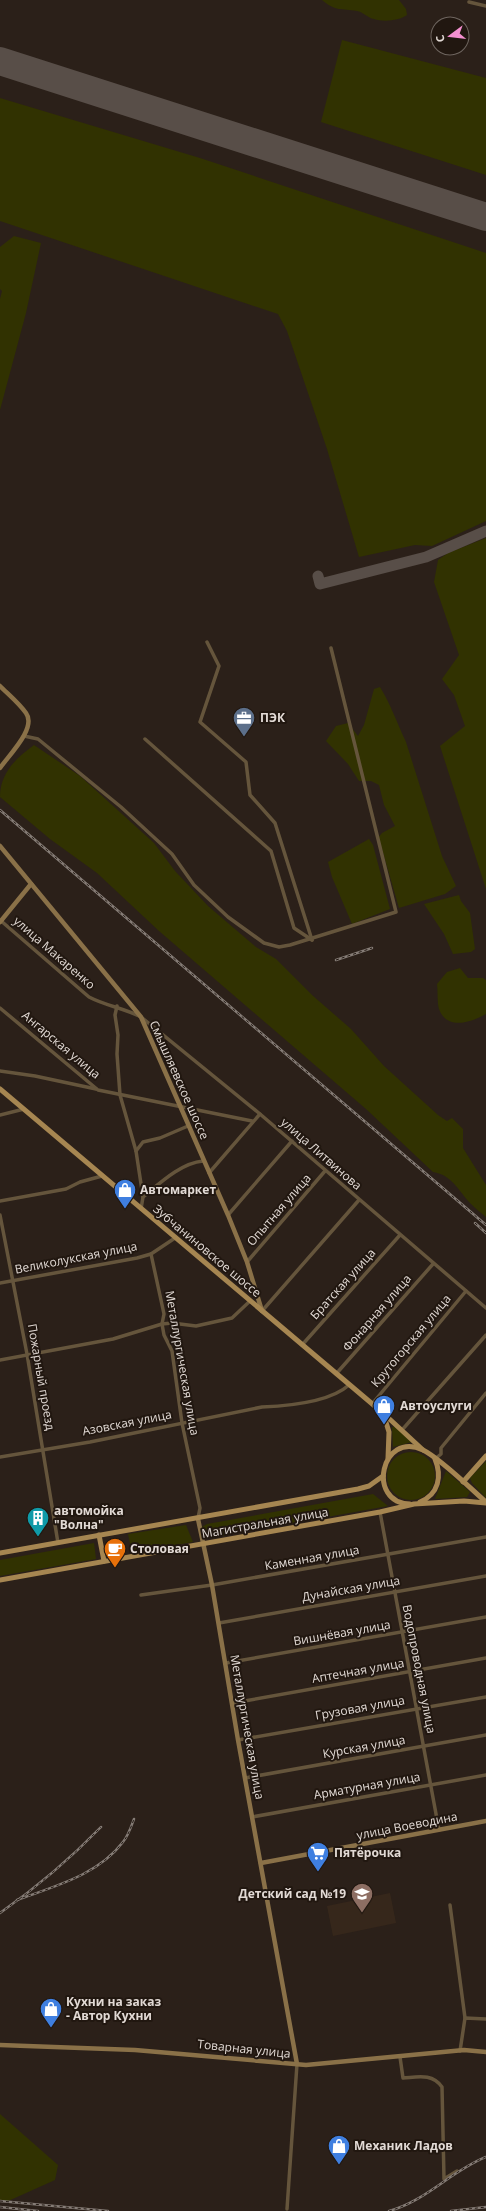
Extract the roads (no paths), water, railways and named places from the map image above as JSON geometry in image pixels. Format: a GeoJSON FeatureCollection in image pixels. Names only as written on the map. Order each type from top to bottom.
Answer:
{"type":"FeatureCollection","features":[{"type":"Feature","properties":{"kind":"main road","name":"Зубчаниновское шоссе"},"geometry":{"type":"LineString","coordinates":[[0,1089],[348,1385],[383,1413],[423,1450]]}},
{"type":"Feature","properties":{"kind":"main road"},"geometry":{"type":"LineString","coordinates":[[383,1413],[389,1432],[388,1458]]}},
{"type":"Feature","properties":{"kind":"main road"},"geometry":{"type":"LineString","coordinates":[[407,1447],[423,1450],[463,1482],[486,1503],[464,1501],[414,1504],[401,1502],[390,1495],[386,1489],[383,1476],[384,1464],[388,1458],[400,1449],[407,1447]]}},
{"type":"Feature","properties":{"kind":"main road"},"geometry":{"type":"LineString","coordinates":[[463,1482],[486,1456]]}},
{"type":"Feature","properties":{"kind":"main road"},"geometry":{"type":"LineString","coordinates":[[414,1504],[427,1499],[436,1488],[439,1474],[435,1459]]}},
{"type":"Feature","properties":{"kind":"main road","name":"Магистральная улица"},"geometry":{"type":"LineString","coordinates":[[0,1553],[198,1519],[358,1489],[369,1486],[383,1476]]}},
{"type":"Feature","properties":{"kind":"main road","name":"Магистральная улица"},"geometry":{"type":"LineString","coordinates":[[0,1580],[380,1512],[414,1504]]}},
{"type":"Feature","properties":{"kind":"main road"},"geometry":{"type":"LineString","coordinates":[[99,1535],[104,1561]]}},
{"type":"Feature","properties":{"kind":"street"},"geometry":{"type":"LineString","coordinates":[[469,2],[486,6]]}},
{"type":"Feature","properties":{"kind":"street"},"geometry":{"type":"LineString","coordinates":[[207,642],[219,666],[200,722],[246,762],[250,794],[275,823],[312,940]]}},
{"type":"Feature","properties":{"kind":"street"},"geometry":{"type":"LineString","coordinates":[[24,736],[38,739],[121,807],[172,854],[194,885],[228,917],[264,943],[279,947],[312,940],[396,912],[331,648]]}},
{"type":"Feature","properties":{"kind":"street"},"geometry":{"type":"LineString","coordinates":[[0,686],[28,717],[29,727],[0,768]]}},
{"type":"Feature","properties":{"kind":"street"},"geometry":{"type":"LineString","coordinates":[[144,739],[271,851],[294,928],[312,940]]}},
{"type":"Feature","properties":{"kind":"street","name":"Смышляевское шоссе"},"geometry":{"type":"LineString","coordinates":[[0,846],[141,1017],[247,1262],[262,1311]]}},
{"type":"Feature","properties":{"kind":"street"},"geometry":{"type":"LineString","coordinates":[[0,921],[31,884]]}},
{"type":"Feature","properties":{"kind":"street","name":"улица Макаренко"},"geometry":{"type":"LineString","coordinates":[[0,921],[76,988],[98,1002],[117,1006],[141,1017]]}},
{"type":"Feature","properties":{"kind":"street"},"geometry":{"type":"LineString","coordinates":[[117,1006],[115,1015],[118,1035],[117,1054],[120,1094],[136,1151],[143,1196],[141,1209]]}},
{"type":"Feature","properties":{"kind":"street","name":"Ангарская улица"},"geometry":{"type":"LineString","coordinates":[[0,1008],[98,1090],[181,1108],[252,1121]]}},
{"type":"Feature","properties":{"kind":"street","name":"улица Литвинова"},"geometry":{"type":"LineString","coordinates":[[141,1017],[260,1114],[486,1308]]}},
{"type":"Feature","properties":{"kind":"street"},"geometry":{"type":"LineString","coordinates":[[0,1071],[35,1076],[98,1090]]}},
{"type":"Feature","properties":{"kind":"street"},"geometry":{"type":"LineString","coordinates":[[0,1115],[24,1109]]}},
{"type":"Feature","properties":{"kind":"street"},"geometry":{"type":"LineString","coordinates":[[209,1172],[228,1153],[252,1121],[260,1114]]}},
{"type":"Feature","properties":{"kind":"street"},"geometry":{"type":"LineString","coordinates":[[136,1151],[144,1142],[160,1138],[188,1126]]}},
{"type":"Feature","properties":{"kind":"street"},"geometry":{"type":"LineString","coordinates":[[228,1216],[292,1141]]}},
{"type":"Feature","properties":{"kind":"street"},"geometry":{"type":"LineString","coordinates":[[143,1196],[181,1169],[194,1162],[203,1161]]}},
{"type":"Feature","properties":{"kind":"street","name":"Опытная улица"},"geometry":{"type":"LineString","coordinates":[[247,1262],[325,1171]]}},
{"type":"Feature","properties":{"kind":"street"},"geometry":{"type":"LineString","coordinates":[[0,1201],[66,1189],[80,1182],[102,1176]]}},
{"type":"Feature","properties":{"kind":"street"},"geometry":{"type":"LineString","coordinates":[[262,1311],[359,1200]]}},
{"type":"Feature","properties":{"kind":"street","name":"Пожарный проезд"},"geometry":{"type":"LineString","coordinates":[[0,1215],[44,1449],[58,1543]]}},
{"type":"Feature","properties":{"kind":"street","name":"Братская улица"},"geometry":{"type":"LineString","coordinates":[[301,1345],[400,1235]]}},
{"type":"Feature","properties":{"kind":"street","name":"Великолукская улица"},"geometry":{"type":"LineString","coordinates":[[0,1283],[102,1265],[151,1254],[175,1238]]}},
{"type":"Feature","properties":{"kind":"street","name":"Металлургическая улица"},"geometry":{"type":"LineString","coordinates":[[151,1254],[164,1314],[162,1324],[172,1351],[182,1423],[200,1508],[198,1519],[219,1623],[238,1740],[298,2064],[287,2209]]}},
{"type":"Feature","properties":{"kind":"street","name":"Фонарная улица"},"geometry":{"type":"LineString","coordinates":[[336,1374],[433,1264]]}},
{"type":"Feature","properties":{"kind":"street","name":"Крутогорская улица"},"geometry":{"type":"LineString","coordinates":[[372,1404],[466,1291]]}},
{"type":"Feature","properties":{"kind":"street"},"geometry":{"type":"LineString","coordinates":[[0,1360],[113,1339],[162,1324],[172,1323],[196,1326],[232,1318],[250,1301]]}},
{"type":"Feature","properties":{"kind":"street"},"geometry":{"type":"LineString","coordinates":[[402,1430],[486,1335]]}},
{"type":"Feature","properties":{"kind":"street","name":"Азовская улица"},"geometry":{"type":"LineString","coordinates":[[0,1457],[262,1407],[282,1406],[340,1392],[348,1385]]}},
{"type":"Feature","properties":{"kind":"street"},"geometry":{"type":"LineString","coordinates":[[435,1459],[441,1454],[441,1448],[486,1393]]}},
{"type":"Feature","properties":{"kind":"street","name":"Водопроводная улица"},"geometry":{"type":"LineString","coordinates":[[380,1512],[439,1830]]}},
{"type":"Feature","properties":{"kind":"street","name":"Каменная улица"},"geometry":{"type":"LineString","coordinates":[[141,1595],[212,1585],[486,1537]]}},
{"type":"Feature","properties":{"kind":"street","name":"Дунайская улица"},"geometry":{"type":"LineString","coordinates":[[219,1623],[486,1576]]}},
{"type":"Feature","properties":{"kind":"street","name":"Вишнёвая улица"},"geometry":{"type":"LineString","coordinates":[[226,1663],[486,1617]]}},
{"type":"Feature","properties":{"kind":"street","name":"Аптечная улица"},"geometry":{"type":"LineString","coordinates":[[233,1703],[486,1658]]}},
{"type":"Feature","properties":{"kind":"street","name":"Грузовая улица"},"geometry":{"type":"LineString","coordinates":[[238,1740],[486,1697]]}},
{"type":"Feature","properties":{"kind":"street","name":"Курская улица"},"geometry":{"type":"LineString","coordinates":[[245,1778],[486,1735]]}},
{"type":"Feature","properties":{"kind":"street","name":"Арматурная улица"},"geometry":{"type":"LineString","coordinates":[[252,1817],[486,1775]]}},
{"type":"Feature","properties":{"kind":"street","name":"улица Воеводина"},"geometry":{"type":"LineString","coordinates":[[261,1863],[486,1821]]}},
{"type":"Feature","properties":{"kind":"street"},"geometry":{"type":"LineString","coordinates":[[450,1905],[465,2018],[460,2051]]}},
{"type":"Feature","properties":{"kind":"street"},"geometry":{"type":"LineString","coordinates":[[465,2018],[486,2019]]}},
{"type":"Feature","properties":{"kind":"street","name":"Товарная улица"},"geometry":{"type":"LineString","coordinates":[[0,2045],[134,2050],[306,2065],[460,2051],[486,2052]]}},
{"type":"Feature","properties":{"kind":"street"},"geometry":{"type":"LineString","coordinates":[[400,2057],[403,2078],[426,2076],[436,2080],[442,2087],[444,2179],[457,2171]]}},
{"type":"Feature","properties":{"kind":"railway"},"geometry":{"type":"LineString","coordinates":[[0,810],[486,1225]]}},
{"type":"Feature","properties":{"kind":"railway"},"geometry":{"type":"LineString","coordinates":[[336,960],[372,948]]}},
{"type":"Feature","properties":{"kind":"railway"},"geometry":{"type":"LineString","coordinates":[[475,1223],[486,1233]]}},
{"type":"Feature","properties":{"kind":"railway"},"geometry":{"type":"LineString","coordinates":[[17,1900],[75,1878],[101,1863],[125,1840],[134,1819]]}},
{"type":"Feature","properties":{"kind":"railway"},"geometry":{"type":"LineString","coordinates":[[0,1913],[53,1872],[101,1827]]}},
{"type":"Feature","properties":{"kind":"railway"},"geometry":{"type":"LineString","coordinates":[[389,2211],[415,2200],[461,2170],[486,2157]]}},
{"type":"Feature","properties":{"kind":"railway"},"geometry":{"type":"LineString","coordinates":[[0,2201],[108,2211]]}},
{"type":"Feature","properties":{"kind":"railway"},"geometry":{"type":"LineString","coordinates":[[0,2207],[38,2211]]}},
{"type":"Feature","properties":{"kind":"railway"},"geometry":{"type":"LineString","coordinates":[[451,2211],[486,2207]]}},
{"type":"Feature","properties":{"kind":"place","name":"ПЭК"},"geometry":{"type":"Point","coordinates":[244,738]}},
{"type":"Feature","properties":{"kind":"place","name":"Автомаркет"},"geometry":{"type":"Point","coordinates":[125,1210]}},
{"type":"Feature","properties":{"kind":"place","name":"Автоуслуги"},"geometry":{"type":"Point","coordinates":[384,1426]}},
{"type":"Feature","properties":{"kind":"place","name":"автомойка \"Волна\""},"geometry":{"type":"Point","coordinates":[38,1538]}},
{"type":"Feature","properties":{"kind":"place","name":"Столовая"},"geometry":{"type":"Point","coordinates":[115,1568]}},
{"type":"Feature","properties":{"kind":"place","name":"Пятёрочка"},"geometry":{"type":"Point","coordinates":[318,1872]}},
{"type":"Feature","properties":{"kind":"place","name":"Детский сад №19"},"geometry":{"type":"Point","coordinates":[362,1914]}},
{"type":"Feature","properties":{"kind":"place","name":"Кухни на заказ - Автор Кухни"},"geometry":{"type":"Point","coordinates":[51,2028]}},
{"type":"Feature","properties":{"kind":"place","name":"Механик Ладов"},"geometry":{"type":"Point","coordinates":[339,2166]}}]}
